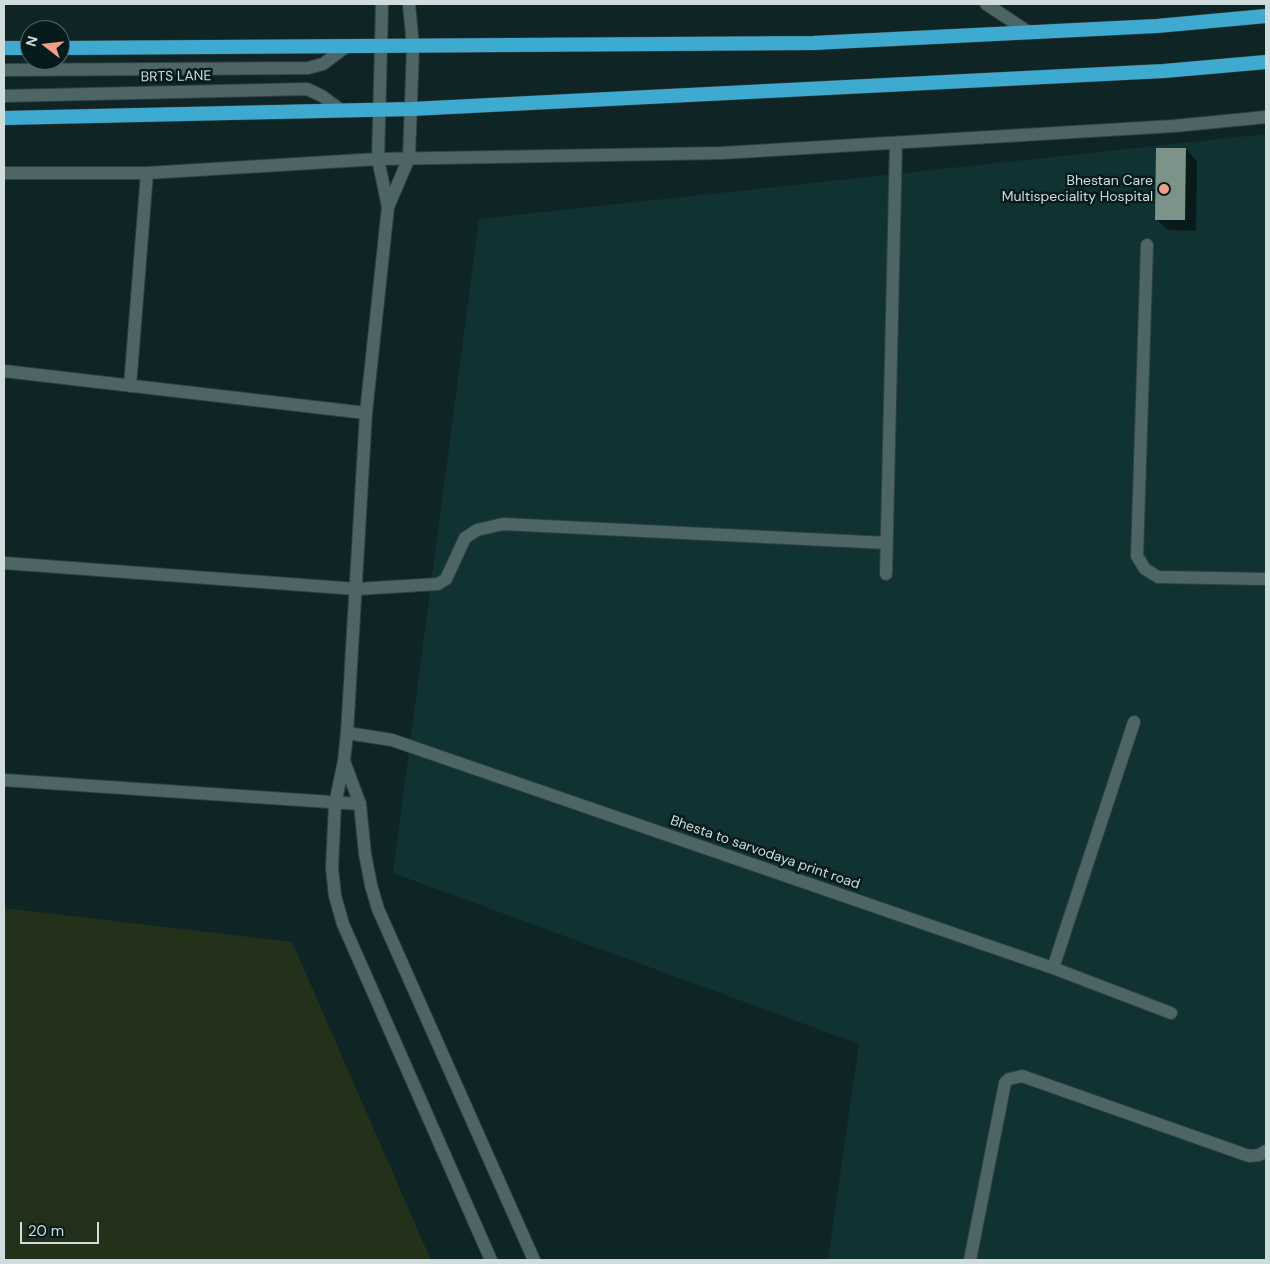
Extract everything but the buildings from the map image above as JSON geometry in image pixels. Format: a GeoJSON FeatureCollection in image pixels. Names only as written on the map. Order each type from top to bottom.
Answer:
{"type":"FeatureCollection","features":[{"type":"Feature","properties":{"kind":"highway"},"geometry":{"type":"LineString","coordinates":[[70,48],[813,43],[1157,26],[1266,16]]}},
{"type":"Feature","properties":{"kind":"highway"},"geometry":{"type":"LineString","coordinates":[[4,48],[20,48]]}},
{"type":"Feature","properties":{"kind":"highway"},"geometry":{"type":"LineString","coordinates":[[4,118],[411,109],[1164,71],[1266,62]]}},
{"type":"Feature","properties":{"kind":"street"},"geometry":{"type":"LineString","coordinates":[[382,4],[381,110],[378,159],[388,207]]}},
{"type":"Feature","properties":{"kind":"street"},"geometry":{"type":"LineString","coordinates":[[409,4],[413,47],[409,158],[388,207],[366,414],[347,732],[344,760],[335,804],[332,868],[335,896],[342,924],[491,1260]]}},
{"type":"Feature","properties":{"kind":"street"},"geometry":{"type":"LineString","coordinates":[[986,4],[1030,32]]}},
{"type":"Feature","properties":{"kind":"street"},"geometry":{"type":"LineString","coordinates":[[4,70],[308,68],[322,64],[347,46]]}},
{"type":"Feature","properties":{"kind":"street","name":"BRTS LANE"},"geometry":{"type":"LineString","coordinates":[[4,96],[307,90],[322,96],[342,111]]}},
{"type":"Feature","properties":{"kind":"street"},"geometry":{"type":"LineString","coordinates":[[4,173],[147,173],[378,159],[722,153],[1174,126],[1266,117]]}},
{"type":"Feature","properties":{"kind":"street"},"geometry":{"type":"LineString","coordinates":[[886,574],[896,143]]}},
{"type":"Feature","properties":{"kind":"street"},"geometry":{"type":"LineString","coordinates":[[130,386],[147,173]]}},
{"type":"Feature","properties":{"kind":"street"},"geometry":{"type":"LineString","coordinates":[[1147,245],[1137,556],[1145,569],[1158,577],[1266,579]]}},
{"type":"Feature","properties":{"kind":"street"},"geometry":{"type":"LineString","coordinates":[[4,371],[366,414]]}},
{"type":"Feature","properties":{"kind":"street"},"geometry":{"type":"LineString","coordinates":[[4,563],[357,589],[438,584],[446,579],[465,538],[478,530],[503,524],[887,543]]}},
{"type":"Feature","properties":{"kind":"street"},"geometry":{"type":"LineString","coordinates":[[1053,968],[1134,722]]}},
{"type":"Feature","properties":{"kind":"street","name":"Bhesta to sarvodaya print road"},"geometry":{"type":"LineString","coordinates":[[347,732],[392,740],[1053,968],[1170,1014]]}},
{"type":"Feature","properties":{"kind":"street"},"geometry":{"type":"LineString","coordinates":[[344,760],[360,804],[365,854],[371,886],[378,909],[534,1260]]}},
{"type":"Feature","properties":{"kind":"street"},"geometry":{"type":"LineString","coordinates":[[4,780],[335,804],[360,804]]}},
{"type":"Feature","properties":{"kind":"street"},"geometry":{"type":"LineString","coordinates":[[970,1260],[1005,1083],[1009,1078],[1022,1076],[1249,1156],[1259,1155],[1266,1150]]}},
{"type":"Feature","properties":{"kind":"shaded area"},"geometry":{"type":"Polygon","coordinates":[[[1266,134],[1266,1260],[828,1260],[859,1044],[393,873],[479,219],[1266,134]]]}},
{"type":"Feature","properties":{"kind":"green space"},"geometry":{"type":"Polygon","coordinates":[[[4,908],[292,942],[431,1260],[4,1260],[4,908]]]}},
{"type":"Feature","properties":{"kind":"place","name":"Bhestan Care Multispeciality Hospital"},"geometry":{"type":"Point","coordinates":[1164,189]}}]}
